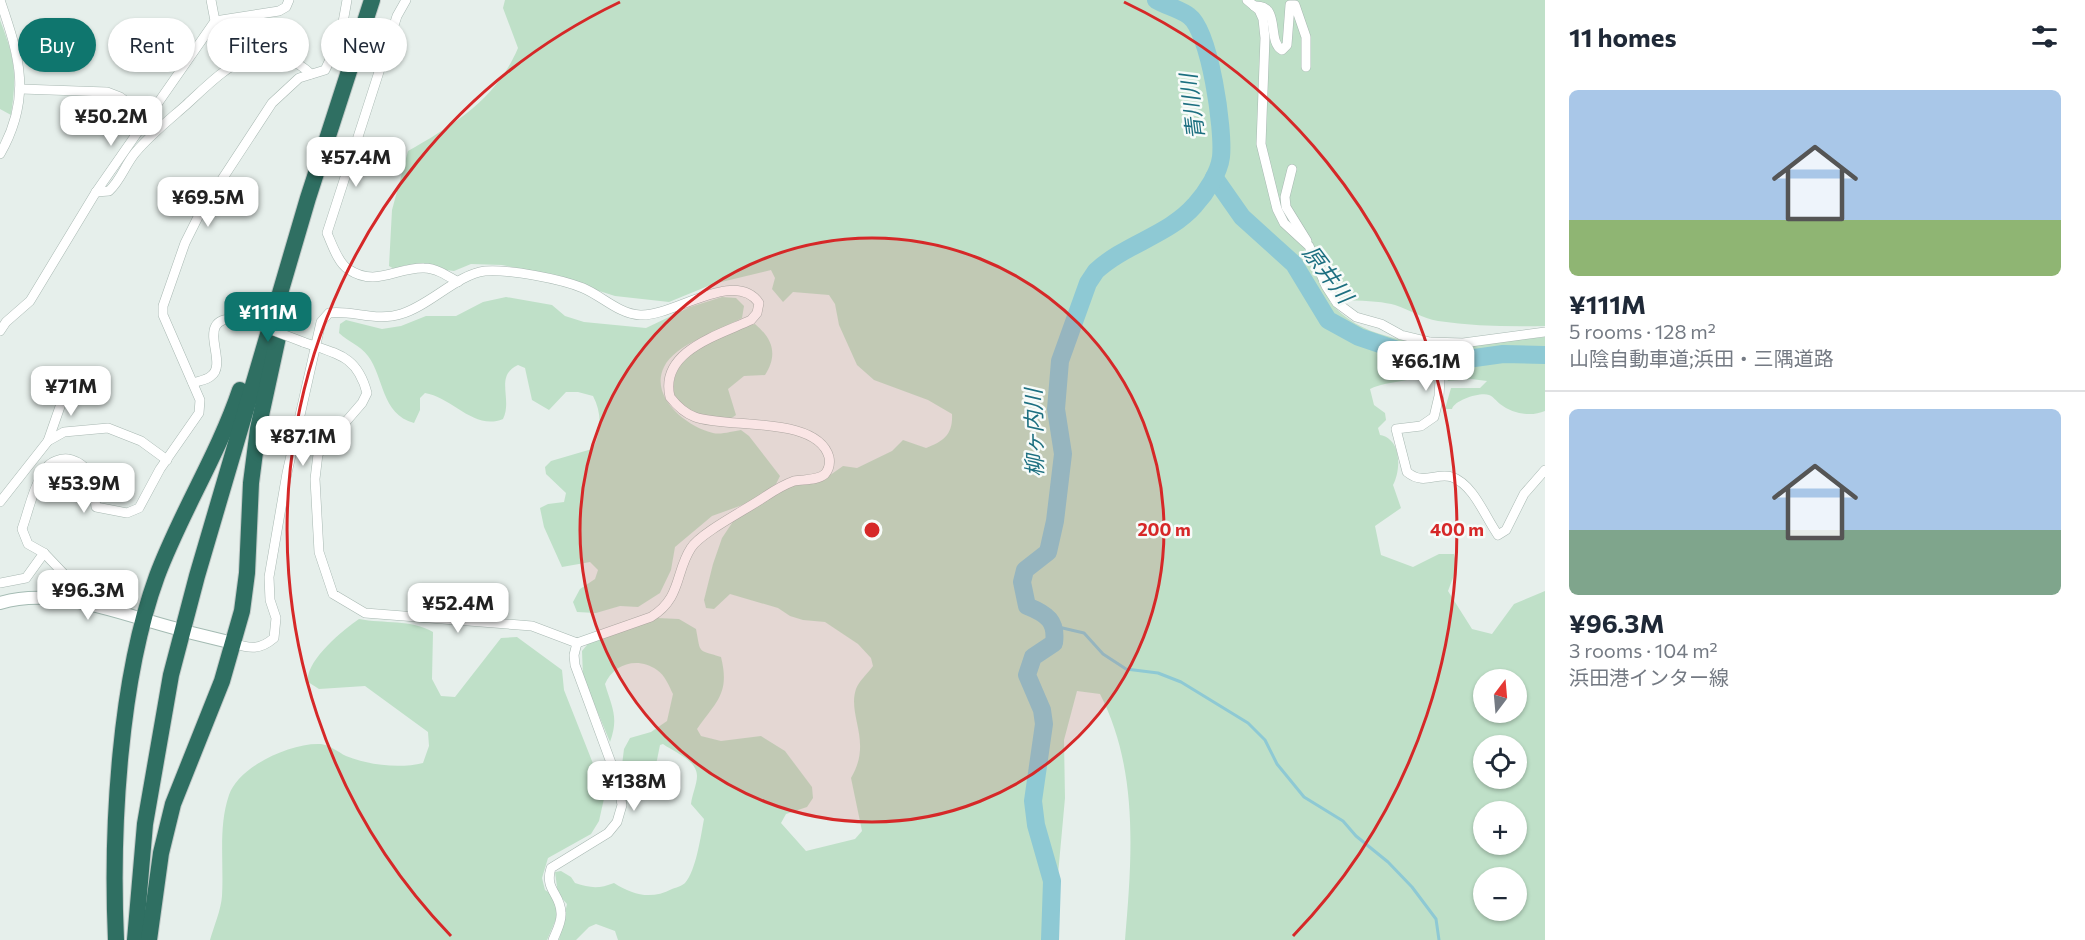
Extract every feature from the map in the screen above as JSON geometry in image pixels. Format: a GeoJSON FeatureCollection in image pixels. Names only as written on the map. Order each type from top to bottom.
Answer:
{"type":"FeatureCollection","features":[{"type":"Feature","properties":{"kind":"highway"},"geometry":{"type":"LineString","coordinates":[[135,940],[145,824],[171,675],[197,576],[308,198],[372,0]]}},
{"type":"Feature","properties":{"kind":"highway"},"geometry":{"type":"LineString","coordinates":[[149,940],[161,853],[173,804],[222,681],[233,643],[248,573],[252,483],[258,429],[308,198]]}},
{"type":"Feature","properties":{"kind":"highway"},"geometry":{"type":"LineString","coordinates":[[116,940],[116,844],[120,765],[143,620],[167,554],[229,422],[250,362],[271,323]]}},
{"type":"Feature","properties":{"kind":"main road"},"geometry":{"type":"LineString","coordinates":[[0,603],[32,597],[60,599],[174,628]]}},
{"type":"Feature","properties":{"kind":"main road"},"geometry":{"type":"LineString","coordinates":[[192,633],[233,643]]}},
{"type":"Feature","properties":{"kind":"street"},"geometry":{"type":"LineString","coordinates":[[0,154],[15,121],[21,90],[18,57],[1,1],[7,0]]}},
{"type":"Feature","properties":{"kind":"street"},"geometry":{"type":"LineString","coordinates":[[211,0],[214,18]]}},
{"type":"Feature","properties":{"kind":"street"},"geometry":{"type":"LineString","coordinates":[[234,18],[279,11],[286,7],[289,0]]}},
{"type":"Feature","properties":{"kind":"street"},"geometry":{"type":"LineString","coordinates":[[60,599],[64,574],[44,553],[28,544],[22,529],[40,478],[48,465],[64,459],[76,461],[87,469],[92,480],[96,507],[127,513],[139,508],[167,460],[199,413],[200,400],[163,315],[185,243],[200,213],[272,103],[299,78],[325,70],[340,39],[347,0]]}},
{"type":"Feature","properties":{"kind":"street"},"geometry":{"type":"LineString","coordinates":[[406,0],[397,16],[327,233],[342,263],[348,269],[366,276],[385,278],[404,270],[426,268],[458,282]]}},
{"type":"Feature","properties":{"kind":"street"},"geometry":{"type":"LineString","coordinates":[[1251,3],[1265,8],[1271,14],[1277,46],[1282,50],[1287,45],[1290,5],[1295,5],[1306,37],[1306,67]]}},
{"type":"Feature","properties":{"kind":"street"},"geometry":{"type":"LineString","coordinates":[[1251,3],[1263,19],[1265,38],[1262,152],[1277,209],[1284,222],[1307,244]]}},
{"type":"Feature","properties":{"kind":"street"},"geometry":{"type":"LineString","coordinates":[[0,331],[6,322],[30,301],[96,192],[207,33]]}},
{"type":"Feature","properties":{"kind":"street"},"geometry":{"type":"LineString","coordinates":[[96,192],[109,191],[119,181],[134,154],[226,68],[250,57],[269,53],[282,54],[297,61],[311,74]]}},
{"type":"Feature","properties":{"kind":"street"},"geometry":{"type":"LineString","coordinates":[[21,90],[107,92],[120,97],[149,118]]}},
{"type":"Feature","properties":{"kind":"street"},"geometry":{"type":"LineString","coordinates":[[1292,169],[1286,207],[1306,238],[1326,286],[1337,303],[1348,312],[1381,324],[1401,335],[1442,344],[1545,332]]}},
{"type":"Feature","properties":{"kind":"street"},"geometry":{"type":"LineString","coordinates":[[193,383],[212,376],[216,369],[217,357],[212,344],[213,334],[219,324],[228,317],[243,319],[303,342],[316,346],[337,354],[357,367],[366,393],[363,403],[318,454],[315,479],[319,552],[333,594],[365,613],[532,626],[577,643],[662,611],[677,583],[691,547],[782,486],[825,474],[830,460],[827,451],[818,441],[808,436],[778,427],[716,422],[696,417],[683,411],[670,397],[670,379],[678,361],[692,348],[751,320],[759,308],[754,296],[737,291],[721,292],[653,314],[641,315],[620,309],[573,285],[514,272],[482,271],[458,282],[435,298],[401,314],[385,317],[328,313],[321,322],[316,346],[287,473],[269,577],[270,600],[276,618],[274,638],[264,646],[250,649],[233,643]]}},
{"type":"Feature","properties":{"kind":"street"},"geometry":{"type":"LineString","coordinates":[[1442,344],[1439,396],[1434,417],[1421,426],[1396,429],[1407,472],[1427,479],[1449,476],[1456,479],[1474,497],[1498,535],[1506,530],[1524,494],[1545,470]]}},
{"type":"Feature","properties":{"kind":"street"},"geometry":{"type":"LineString","coordinates":[[0,502],[48,441],[70,378],[79,372]]}},
{"type":"Feature","properties":{"kind":"street"},"geometry":{"type":"LineString","coordinates":[[48,441],[64,432],[108,428],[141,441],[167,460]]}},
{"type":"Feature","properties":{"kind":"street"},"geometry":{"type":"LineString","coordinates":[[0,583],[26,578],[44,553]]}},
{"type":"Feature","properties":{"kind":"street"},"geometry":{"type":"LineString","coordinates":[[553,940],[562,914],[560,904],[549,886],[551,868],[608,833],[617,822],[622,805],[617,778],[575,665],[574,655],[577,643]]}},
{"type":"Feature","properties":{"kind":"green space"},"geometry":{"type":"Polygon","coordinates":[[[505,0],[1545,0],[1545,326],[1451,323],[1432,320],[1389,304],[1330,302],[1342,314],[1363,327],[1416,344],[1431,353],[1433,368],[1427,373],[1370,389],[1374,405],[1385,413],[1386,420],[1378,428],[1380,435],[1392,442],[1398,456],[1396,479],[1393,485],[1401,508],[1375,526],[1381,555],[1413,567],[1439,554],[1454,554],[1457,567],[1448,591],[1472,629],[1492,634],[1514,604],[1545,591],[1545,940],[1125,940],[1130,878],[1130,815],[1127,784],[1113,723],[1100,694],[1077,691],[1064,740],[1065,798],[1052,940],[618,940],[615,931],[596,924],[589,927],[576,940],[559,940],[567,904],[558,894],[555,872],[561,871],[571,877],[575,883],[585,886],[599,887],[614,883],[628,891],[642,895],[664,892],[682,885],[689,877],[698,852],[704,819],[691,804],[697,776],[693,765],[684,757],[663,744],[660,745],[656,765],[638,775],[622,765],[624,749],[630,738],[651,732],[667,721],[673,694],[665,678],[660,672],[642,663],[627,664],[614,671],[605,684],[614,719],[610,742],[583,677],[582,651],[591,640],[657,618],[679,619],[696,629],[701,650],[721,657],[724,680],[720,696],[697,729],[701,736],[721,741],[761,736],[785,751],[812,787],[813,798],[807,807],[786,814],[781,823],[806,851],[855,839],[862,831],[851,778],[860,752],[854,699],[857,686],[873,666],[871,658],[858,644],[825,622],[803,620],[790,616],[778,608],[730,594],[714,609],[706,608],[704,600],[722,538],[734,520],[792,485],[826,478],[843,466],[857,468],[892,451],[903,440],[926,448],[946,436],[951,427],[952,414],[928,400],[874,380],[857,365],[839,325],[835,304],[829,295],[793,292],[783,302],[772,289],[775,278],[771,270],[713,284],[669,302],[615,296],[543,273],[502,265],[471,264],[454,271],[405,265],[396,270],[389,266],[392,210],[408,151],[442,131],[486,96],[509,66],[518,48],[503,8],[505,0]]]}},
{"type":"Feature","properties":{"kind":"green space"},"geometry":{"type":"Polygon","coordinates":[[[0,20],[12,56],[14,88],[11,115],[0,109],[0,20]]]}},
{"type":"Feature","properties":{"kind":"green space"},"geometry":{"type":"Polygon","coordinates":[[[506,297],[552,305],[565,316],[584,322],[646,328],[690,307],[722,297],[736,298],[744,306],[742,318],[699,338],[670,359],[664,367],[661,378],[662,389],[673,409],[703,430],[723,433],[741,430],[749,436],[780,476],[776,484],[748,503],[712,516],[675,547],[671,570],[660,593],[638,607],[620,606],[596,613],[577,612],[573,602],[580,589],[595,579],[598,570],[590,562],[562,567],[544,527],[540,508],[548,504],[564,502],[566,493],[546,474],[545,467],[551,461],[592,449],[598,436],[600,423],[593,396],[566,392],[549,410],[532,400],[525,368],[518,365],[507,375],[505,382],[506,411],[503,419],[482,421],[444,400],[425,393],[420,398],[420,410],[414,423],[395,412],[368,356],[339,333],[340,324],[346,320],[382,329],[401,326],[426,316],[456,316],[483,302],[506,297]]]}},
{"type":"Feature","properties":{"kind":"green space"},"geometry":{"type":"Polygon","coordinates":[[[755,324],[770,341],[771,361],[765,375],[744,376],[728,389],[736,415],[730,419],[720,419],[695,415],[682,407],[674,393],[674,384],[679,367],[685,360],[699,348],[714,340],[755,324]]]}},
{"type":"Feature","properties":{"kind":"green space"},"geometry":{"type":"Polygon","coordinates":[[[1545,337],[1545,411],[1534,414],[1516,412],[1485,394],[1468,398],[1452,409],[1445,409],[1451,388],[1480,388],[1487,381],[1471,379],[1448,381],[1447,372],[1467,363],[1465,357],[1454,350],[1455,346],[1545,337]]]}},
{"type":"Feature","properties":{"kind":"green space"},"geometry":{"type":"Polygon","coordinates":[[[359,619],[407,623],[433,632],[432,679],[441,696],[455,697],[501,638],[517,637],[562,670],[564,690],[605,794],[599,821],[591,834],[548,858],[542,878],[545,890],[553,895],[560,910],[547,940],[210,940],[222,896],[222,832],[226,807],[235,784],[244,775],[268,758],[309,744],[331,747],[346,756],[374,764],[404,766],[423,763],[429,746],[428,732],[365,686],[319,689],[308,682],[312,665],[326,647],[359,619]]]}},
{"type":"Feature","properties":{"kind":"waterway","name":"柳ヶ内川"},"geometry":{"type":"LineString","coordinates":[[1050,940],[1052,881],[1036,825],[1033,801],[1044,724],[1042,710],[1027,675],[1033,657],[1054,643],[1055,635],[1049,619],[1027,606],[1022,582],[1025,570],[1048,552],[1055,521],[1063,454],[1056,409],[1060,361],[1088,283],[1096,271],[1120,254],[1173,224],[1195,205],[1208,189],[1218,170],[1221,157],[1218,104],[1209,60],[1197,25],[1181,11],[1156,0]]}},
{"type":"Feature","properties":{"kind":"waterway","name":"原井川"},"geometry":{"type":"LineString","coordinates":[[1214,177],[1242,217],[1294,264],[1328,320],[1359,337],[1430,361]]}},
{"type":"Feature","properties":{"kind":"waterway","name":"原井川"},"geometry":{"type":"LineString","coordinates":[[1446,362],[1503,354],[1545,355]]}},
{"type":"Feature","properties":{"kind":"waterway"},"geometry":{"type":"LineString","coordinates":[[1054,626],[1084,633],[1103,654],[1126,669],[1158,673],[1181,682],[1248,723],[1265,740],[1277,764],[1304,797],[1343,821],[1356,836],[1388,862],[1412,887],[1436,919],[1439,940]]}},
{"type":"Feature","properties":{"kind":"water label","name":"青川川"},"geometry":{"type":"Point","coordinates":[1192,107]}}]}
